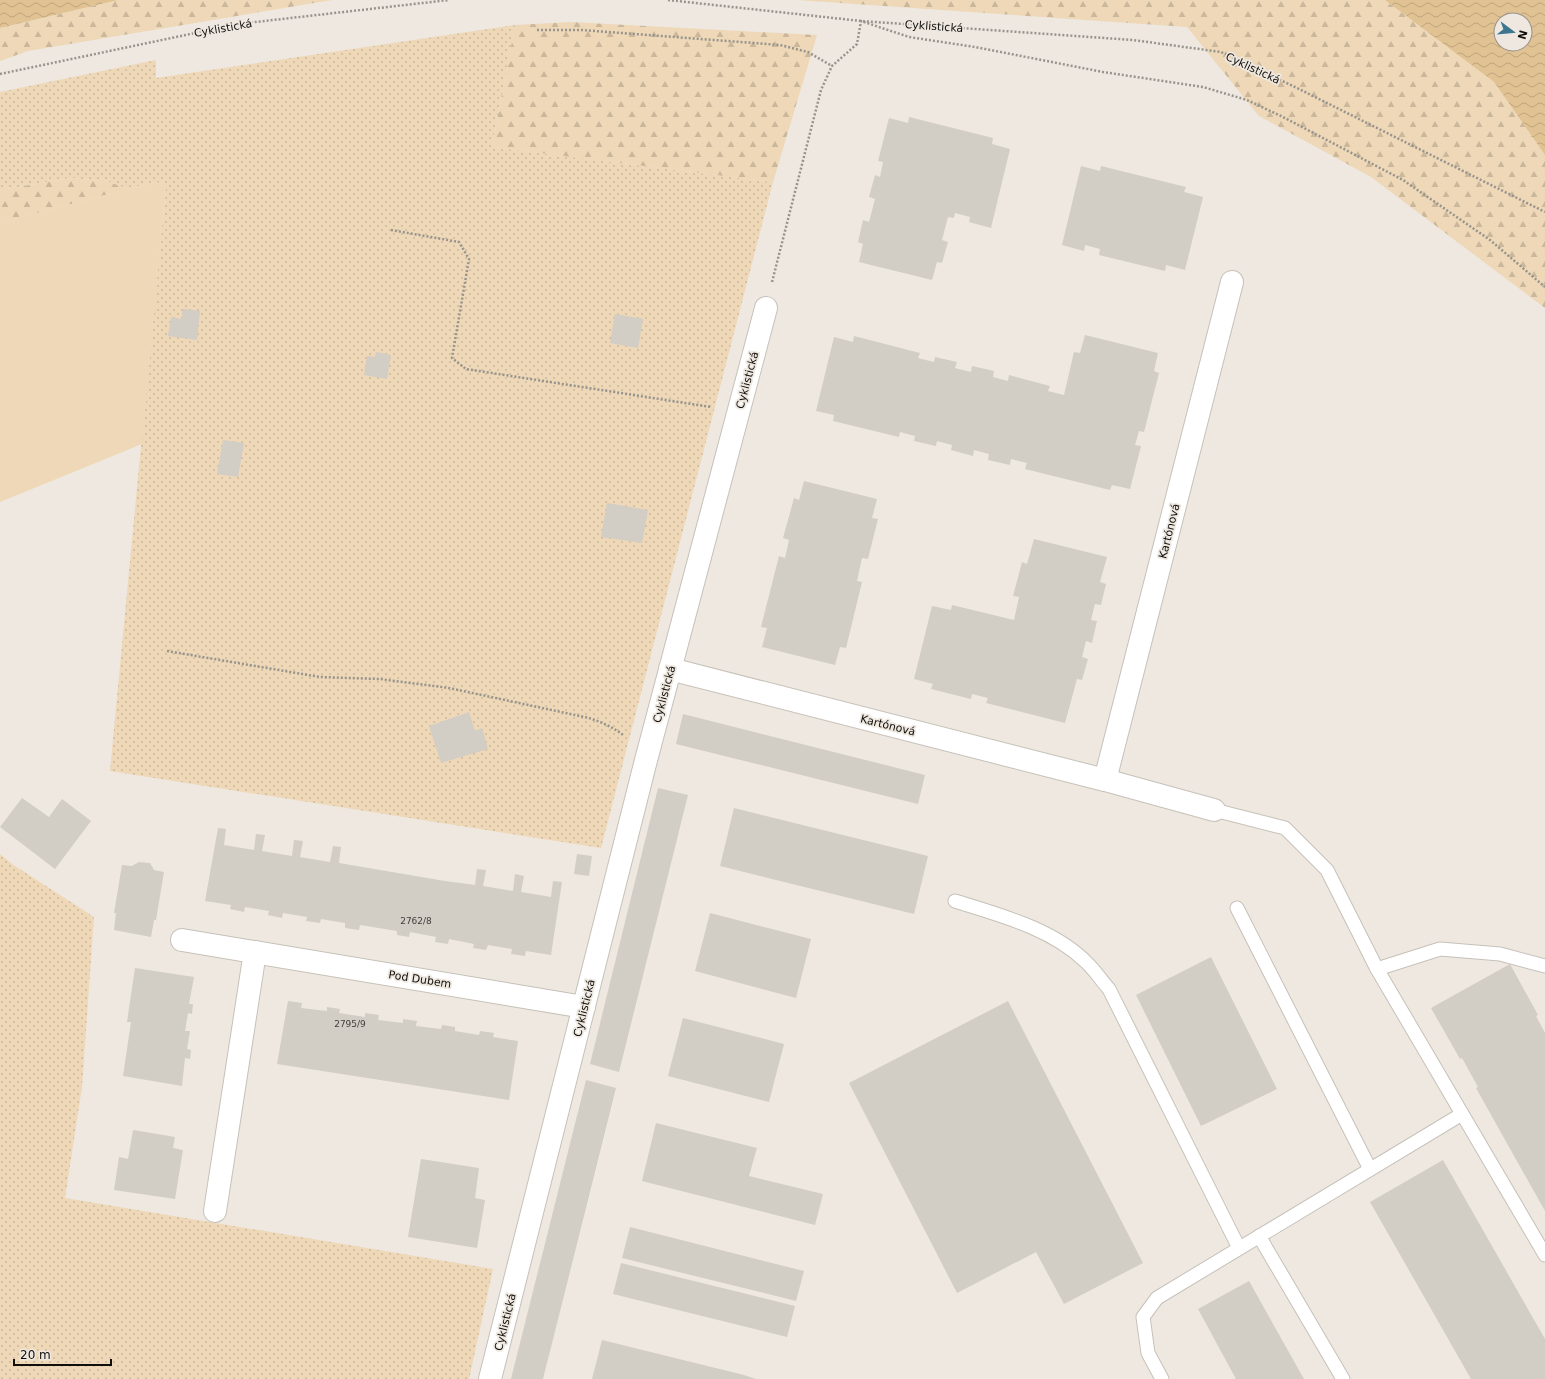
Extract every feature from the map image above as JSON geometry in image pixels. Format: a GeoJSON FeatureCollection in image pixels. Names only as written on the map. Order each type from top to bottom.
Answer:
{"type":"FeatureCollection","features":[{"type":"Feature","properties":{"kind":"street","name":"Kartónová"},"geometry":{"type":"LineString","coordinates":[[1105,780],[1232,282]]}},
{"type":"Feature","properties":{"kind":"street","name":"Cyklistická"},"geometry":{"type":"LineString","coordinates":[[490,1379],[645,764],[766,308]]}},
{"type":"Feature","properties":{"kind":"street","name":"Kartónová"},"geometry":{"type":"LineString","coordinates":[[670,669],[1105,780],[1214,810]]}},
{"type":"Feature","properties":{"kind":"street","name":"Pod Dubem"},"geometry":{"type":"LineString","coordinates":[[182,940],[584,1007]]}},
{"type":"Feature","properties":{"kind":"street"},"geometry":{"type":"LineString","coordinates":[[215,1211],[255,952]]}},
{"type":"Feature","properties":{"kind":"lane"},"geometry":{"type":"LineString","coordinates":[[1214,810],[1285,828],[1328,870],[1378,969],[1545,1255]]}},
{"type":"Feature","properties":{"kind":"lane"},"geometry":{"type":"LineString","coordinates":[[955,901],[1024,923],[1056,939],[1086,961],[1109,989],[1239,1248]]}},
{"type":"Feature","properties":{"kind":"lane"},"geometry":{"type":"LineString","coordinates":[[1237,908],[1370,1169]]}},
{"type":"Feature","properties":{"kind":"lane"},"geometry":{"type":"LineString","coordinates":[[1378,969],[1440,949],[1500,954],[1545,966]]}},
{"type":"Feature","properties":{"kind":"lane"},"geometry":{"type":"LineString","coordinates":[[1162,1379],[1148,1353],[1143,1317],[1157,1298],[1462,1114]]}},
{"type":"Feature","properties":{"kind":"lane"},"geometry":{"type":"LineString","coordinates":[[1259,1236],[1343,1379]]}},
{"type":"Feature","properties":{"kind":"path","name":"Cyklistická"},"geometry":{"type":"LineString","coordinates":[[0,74],[238,24],[449,0]]}},
{"type":"Feature","properties":{"kind":"path","name":"Cyklistická"},"geometry":{"type":"LineString","coordinates":[[668,0],[861,21],[1133,40],[1221,52],[1323,101],[1545,212]]}},
{"type":"Feature","properties":{"kind":"path"},"geometry":{"type":"LineString","coordinates":[[766,308],[821,90],[832,66],[857,44],[861,21],[909,37],[975,47],[1103,72],[1203,87],[1247,100],[1283,117],[1403,180],[1490,240],[1545,287]]}},
{"type":"Feature","properties":{"kind":"path"},"geometry":{"type":"LineString","coordinates":[[537,30],[582,30],[780,45],[808,52],[832,66]]}},
{"type":"Feature","properties":{"kind":"path"},"geometry":{"type":"LineString","coordinates":[[391,230],[459,242],[469,259],[452,358],[466,369],[716,408]]}},
{"type":"Feature","properties":{"kind":"path"},"geometry":{"type":"LineString","coordinates":[[168,651],[320,677],[380,679],[449,688],[589,718],[599,721],[627,738],[645,764]]}},
{"type":"Feature","properties":{"kind":"green space"},"geometry":{"type":"Polygon","coordinates":[[[118,0],[332,0],[28,51],[0,61],[0,28],[118,0]]]}},
{"type":"Feature","properties":{"kind":"green space"},"geometry":{"type":"Polygon","coordinates":[[[797,0],[1385,0],[1494,82],[1545,155],[1545,308],[1371,177],[1259,116],[1187,27],[797,0]]]}},
{"type":"Feature","properties":{"kind":"green space"},"geometry":{"type":"Polygon","coordinates":[[[570,22],[817,35],[773,182],[492,147],[515,25],[570,22]]]}},
{"type":"Feature","properties":{"kind":"green space"},"geometry":{"type":"Polygon","coordinates":[[[515,25],[492,147],[773,182],[601,848],[110,771],[166,184],[154,182],[128,189],[109,182],[71,178],[0,190],[0,92],[156,60],[156,78],[515,25]]]}},
{"type":"Feature","properties":{"kind":"green space"},"geometry":{"type":"Polygon","coordinates":[[[71,178],[109,182],[128,189],[0,223],[0,190],[71,178]]]}},
{"type":"Feature","properties":{"kind":"green space"},"geometry":{"type":"Polygon","coordinates":[[[154,182],[166,184],[142,444],[0,502],[0,223],[154,182]]]}},
{"type":"Feature","properties":{"kind":"green space"},"geometry":{"type":"Polygon","coordinates":[[[0,854],[12,864],[94,917],[82,1087],[65,1198],[493,1269],[469,1379],[0,1379],[0,854]]]}},
{"type":"Feature","properties":{"kind":"water"},"geometry":{"type":"Polygon","coordinates":[[[0,0],[118,0],[0,28],[0,0]]]}},
{"type":"Feature","properties":{"kind":"water"},"geometry":{"type":"Polygon","coordinates":[[[1385,0],[1545,0],[1545,155],[1494,82],[1385,0]]]}},
{"type":"Feature","properties":{"kind":"building"},"geometry":{"type":"Polygon","coordinates":[[[909,117],[993,138],[992,144],[1010,149],[991,228],[969,222],[970,217],[955,213],[954,218],[948,217],[942,240],[948,242],[942,263],[937,262],[932,280],[859,262],[863,244],[858,242],[863,220],[869,222],[875,199],[869,197],[875,175],[880,177],[883,162],[878,161],[889,118],[908,123],[909,117]]]}},
{"type":"Feature","properties":{"kind":"building"},"geometry":{"type":"Polygon","coordinates":[[[1081,166],[1100,171],[1101,166],[1186,187],[1184,192],[1203,197],[1185,270],[1166,265],[1165,271],[1099,255],[1100,249],[1085,245],[1084,251],[1062,245],[1081,166]]]}},
{"type":"Feature","properties":{"kind":"building"},"geometry":{"type":"Polygon","coordinates":[[[183,309],[200,311],[197,340],[168,336],[171,317],[181,319],[183,309]]]}},
{"type":"Feature","properties":{"kind":"building"},"geometry":{"type":"Polygon","coordinates":[[[615,314],[643,319],[638,348],[610,343],[615,314]]]}},
{"type":"Feature","properties":{"kind":"building"},"geometry":{"type":"Polygon","coordinates":[[[1085,335],[1158,353],[1154,371],[1159,373],[1144,432],[1139,431],[1135,445],[1141,446],[1130,489],[1112,485],[1110,490],[1025,469],[1027,463],[1011,459],[1010,465],[988,460],[989,454],[974,450],[973,456],[951,450],[952,445],[937,441],[936,446],[914,441],[915,436],[900,432],[899,437],[833,421],[834,415],[816,411],[834,337],[853,342],[854,336],[920,353],[918,358],[934,362],[935,357],[957,362],[955,368],[971,372],[972,366],[994,371],[993,377],[1008,381],[1009,375],[1050,386],[1048,391],[1064,395],[1074,352],[1080,353],[1085,335]]]}},
{"type":"Feature","properties":{"kind":"building"},"geometry":{"type":"Polygon","coordinates":[[[376,352],[391,355],[387,379],[364,375],[367,356],[375,357],[376,352]]]}},
{"type":"Feature","properties":{"kind":"building"},"geometry":{"type":"Polygon","coordinates":[[[223,440],[244,443],[238,477],[217,474],[223,440]]]}},
{"type":"Feature","properties":{"kind":"building"},"geometry":{"type":"Polygon","coordinates":[[[804,481],[877,499],[872,518],[878,519],[868,559],[862,558],[857,581],[862,582],[846,648],[840,647],[835,665],[762,647],[767,628],[761,627],[779,556],[785,558],[789,540],[783,538],[794,498],[799,500],[804,481]]]}},
{"type":"Feature","properties":{"kind":"building"},"geometry":{"type":"Polygon","coordinates":[[[607,503],[648,510],[642,543],[601,537],[607,503]]]}},
{"type":"Feature","properties":{"kind":"building"},"geometry":{"type":"Polygon","coordinates":[[[1034,539],[1107,557],[1100,582],[1106,584],[1101,605],[1095,604],[1091,620],[1097,621],[1092,643],[1086,641],[1082,657],[1088,659],[1082,680],[1077,679],[1065,723],[986,703],[988,698],[972,694],[971,699],[931,689],[933,684],[914,679],[932,606],[951,610],[952,605],[1014,620],[1019,597],[1013,596],[1022,562],[1027,564],[1034,539]]]}},
{"type":"Feature","properties":{"kind":"building"},"geometry":{"type":"Polygon","coordinates":[[[469,712],[475,731],[482,728],[488,749],[441,763],[429,726],[469,712]]]}},
{"type":"Feature","properties":{"kind":"building"},"geometry":{"type":"Polygon","coordinates":[[[683,714],[925,775],[918,804],[676,744],[683,714]]]}},
{"type":"Feature","properties":{"kind":"building"},"geometry":{"type":"Polygon","coordinates":[[[658,788],[688,795],[619,1072],[590,1064],[658,788]]]}},
{"type":"Feature","properties":{"kind":"building"},"geometry":{"type":"Polygon","coordinates":[[[22,798],[49,817],[62,799],[91,821],[55,869],[0,827],[22,798]]]}},
{"type":"Feature","properties":{"kind":"building"},"geometry":{"type":"Polygon","coordinates":[[[734,808],[928,856],[914,914],[720,866],[734,808]]]}},
{"type":"Feature","properties":{"kind":"building"},"geometry":{"type":"Polygon","coordinates":[[[218,828],[226,829],[224,845],[254,850],[256,834],[265,835],[262,851],[292,856],[294,840],[303,841],[300,857],[330,862],[333,846],[341,847],[339,863],[445,881],[475,885],[477,869],[486,870],[483,886],[513,891],[515,874],[524,876],[521,892],[551,897],[553,881],[562,882],[551,955],[526,951],[525,956],[511,954],[512,949],[488,945],[486,950],[473,948],[474,944],[449,939],[448,944],[435,942],[436,937],[410,932],[409,937],[397,935],[397,931],[360,925],[359,930],[345,928],[345,923],[321,919],[320,923],[306,921],[307,917],[283,913],[282,918],[268,915],[269,911],[245,907],[244,912],[230,909],[231,905],[205,901],[218,828]]]}},
{"type":"Feature","properties":{"kind":"building"},"geometry":{"type":"Polygon","coordinates":[[[577,854],[592,856],[589,876],[574,874],[577,854]]]}},
{"type":"Feature","properties":{"kind":"building"},"geometry":{"type":"Polygon","coordinates":[[[139,862],[150,863],[154,870],[164,872],[156,920],[154,920],[151,937],[114,930],[116,913],[114,913],[122,865],[132,866],[139,862]]]}},
{"type":"Feature","properties":{"kind":"building"},"geometry":{"type":"Polygon","coordinates":[[[710,913],[811,939],[796,998],[695,971],[710,913]]]}},
{"type":"Feature","properties":{"kind":"building"},"geometry":{"type":"Polygon","coordinates":[[[1211,957],[1277,1089],[1201,1126],[1136,995],[1211,957]]]}},
{"type":"Feature","properties":{"kind":"building"},"geometry":{"type":"Polygon","coordinates":[[[1510,964],[1538,1015],[1536,1016],[1545,1033],[1545,1211],[1476,1088],[1478,1087],[1462,1058],[1460,1059],[1431,1008],[1510,964]]]}},
{"type":"Feature","properties":{"kind":"building"},"geometry":{"type":"Polygon","coordinates":[[[135,968],[194,977],[189,1004],[193,1004],[192,1014],[188,1013],[185,1031],[190,1031],[187,1049],[191,1050],[190,1059],[185,1058],[182,1086],[123,1076],[131,1022],[127,1022],[135,968]]]}},
{"type":"Feature","properties":{"kind":"building"},"geometry":{"type":"Polygon","coordinates":[[[288,1001],[302,1003],[301,1008],[327,1011],[327,1007],[340,1009],[339,1013],[365,1017],[365,1013],[379,1015],[378,1020],[403,1023],[403,1019],[417,1021],[416,1026],[441,1029],[442,1025],[455,1027],[455,1031],[479,1035],[480,1031],[494,1033],[493,1037],[518,1041],[509,1100],[277,1064],[288,1001]]]}},
{"type":"Feature","properties":{"kind":"building"},"geometry":{"type":"Polygon","coordinates":[[[1008,1001],[1143,1263],[1064,1304],[1036,1252],[957,1293],[849,1083],[1008,1001]]]}},
{"type":"Feature","properties":{"kind":"building"},"geometry":{"type":"Polygon","coordinates":[[[683,1018],[784,1044],[769,1102],[668,1076],[683,1018]]]}},
{"type":"Feature","properties":{"kind":"building"},"geometry":{"type":"Polygon","coordinates":[[[586,1080],[616,1088],[587,1204],[543,1379],[511,1379],[586,1080]]]}},
{"type":"Feature","properties":{"kind":"building"},"geometry":{"type":"Polygon","coordinates":[[[656,1123],[757,1148],[749,1176],[823,1194],[815,1225],[642,1181],[656,1123]]]}},
{"type":"Feature","properties":{"kind":"building"},"geometry":{"type":"Polygon","coordinates":[[[133,1130],[175,1137],[173,1148],[183,1150],[175,1199],[114,1190],[119,1157],[128,1159],[133,1130]]]}},
{"type":"Feature","properties":{"kind":"building"},"geometry":{"type":"Polygon","coordinates":[[[421,1159],[479,1168],[475,1198],[485,1200],[477,1248],[408,1237],[421,1159]]]}},
{"type":"Feature","properties":{"kind":"building"},"geometry":{"type":"Polygon","coordinates":[[[1443,1160],[1545,1339],[1545,1379],[1471,1379],[1370,1202],[1443,1160]]]}},
{"type":"Feature","properties":{"kind":"building"},"geometry":{"type":"Polygon","coordinates":[[[630,1227],[804,1271],[796,1301],[622,1258],[630,1227]]]}},
{"type":"Feature","properties":{"kind":"building"},"geometry":{"type":"Polygon","coordinates":[[[621,1263],[795,1306],[787,1337],[613,1294],[621,1263]]]}},
{"type":"Feature","properties":{"kind":"building"},"geometry":{"type":"Polygon","coordinates":[[[1249,1281],[1304,1379],[1236,1379],[1198,1309],[1249,1281]]]}},
{"type":"Feature","properties":{"kind":"building"},"geometry":{"type":"Polygon","coordinates":[[[602,1340],[744,1375],[756,1379],[592,1379],[602,1340]]]}}]}
